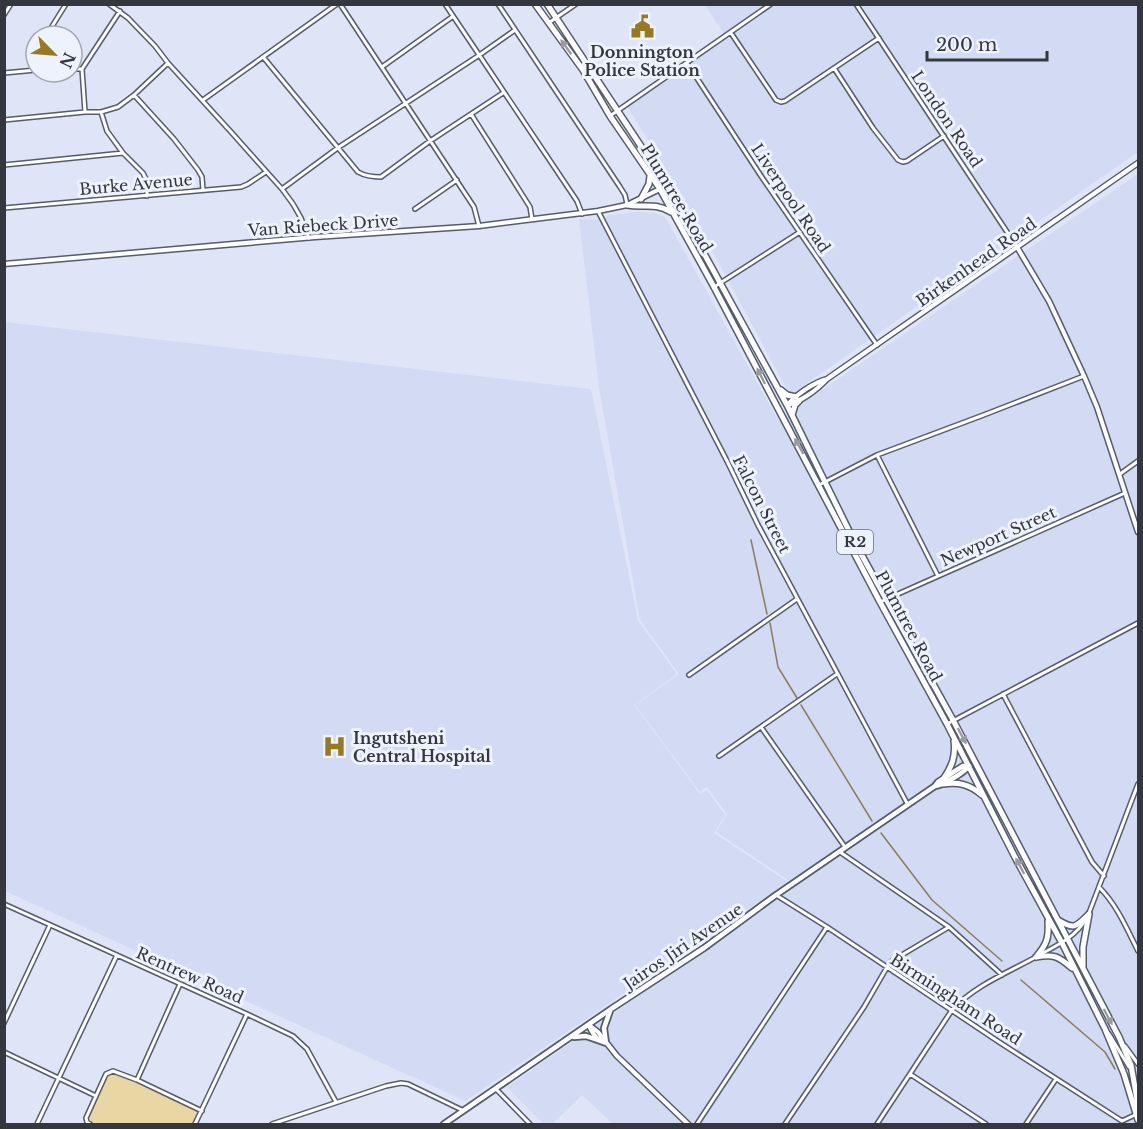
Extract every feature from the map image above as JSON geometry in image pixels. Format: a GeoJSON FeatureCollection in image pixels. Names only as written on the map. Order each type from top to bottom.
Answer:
{"type":"FeatureCollection","features":[{"type":"Feature","properties":{"kind":"highway","name":"Plumtree Road"},"geometry":{"type":"LineString","coordinates":[[535,4],[583,70],[610,116],[660,189],[714,286],[883,601],[1016,859],[1062,943],[1105,1029],[1124,1074],[1138,1117]]}},
{"type":"Feature","properties":{"kind":"highway","name":"Plumtree Road"},"geometry":{"type":"LineString","coordinates":[[547,4],[672,195],[787,405],[883,601],[953,720],[1119,1037],[1130,1060],[1138,1105]]}},
{"type":"Feature","properties":{"kind":"highway"},"geometry":{"type":"LineString","coordinates":[[658,172],[660,189],[672,195]]}},
{"type":"Feature","properties":{"kind":"highway"},"geometry":{"type":"LineString","coordinates":[[641,199],[649,184],[650,175]]}},
{"type":"Feature","properties":{"kind":"highway"},"geometry":{"type":"LineString","coordinates":[[627,205],[657,205],[673,213]]}},
{"type":"Feature","properties":{"kind":"highway"},"geometry":{"type":"LineString","coordinates":[[777,387],[797,399],[792,415]]}},
{"type":"Feature","properties":{"kind":"highway"},"geometry":{"type":"LineString","coordinates":[[773,399],[787,405],[785,422]]}},
{"type":"Feature","properties":{"kind":"highway"},"geometry":{"type":"LineString","coordinates":[[953,737],[955,750],[953,762],[943,781],[963,784],[975,789],[985,798]]}},
{"type":"Feature","properties":{"kind":"highway"},"geometry":{"type":"LineString","coordinates":[[970,752],[969,766],[981,773]]}},
{"type":"Feature","properties":{"kind":"highway"},"geometry":{"type":"LineString","coordinates":[[1058,920],[1074,927],[1089,914]]}},
{"type":"Feature","properties":{"kind":"highway"},"geometry":{"type":"LineString","coordinates":[[1084,971],[1083,946],[1089,914]]}},
{"type":"Feature","properties":{"kind":"highway"},"geometry":{"type":"LineString","coordinates":[[1036,957],[1048,939],[1048,917]]}},
{"type":"Feature","properties":{"kind":"highway"},"geometry":{"type":"LineString","coordinates":[[1036,957],[1050,955],[1059,957],[1075,972]]}},
{"type":"Feature","properties":{"kind":"main road"},"geometry":{"type":"LineString","coordinates":[[943,781],[963,766],[969,766]]}},
{"type":"Feature","properties":{"kind":"main road","name":"Jairos Jiri Avenue"},"geometry":{"type":"LineString","coordinates":[[444,1125],[611,1009],[704,948],[776,895],[943,781]]}},
{"type":"Feature","properties":{"kind":"main road"},"geometry":{"type":"LineString","coordinates":[[571,1037],[586,1036],[606,1043],[604,1028],[611,1009]]}},
{"type":"Feature","properties":{"kind":"street"},"geometry":{"type":"LineString","coordinates":[[54,24],[66,4]]}},
{"type":"Feature","properties":{"kind":"street"},"geometry":{"type":"LineString","coordinates":[[109,4],[120,11],[155,46],[282,189],[299,213],[309,238]]}},
{"type":"Feature","properties":{"kind":"street"},"geometry":{"type":"LineString","coordinates":[[203,100],[339,4],[457,180],[474,207],[479,226]]}},
{"type":"Feature","properties":{"kind":"street"},"geometry":{"type":"LineString","coordinates":[[445,4],[577,201],[582,214]]}},
{"type":"Feature","properties":{"kind":"street"},"geometry":{"type":"LineString","coordinates":[[498,4],[620,187],[627,205]]}},
{"type":"Feature","properties":{"kind":"street"},"geometry":{"type":"LineString","coordinates":[[548,23],[576,4]]}},
{"type":"Feature","properties":{"kind":"street"},"geometry":{"type":"LineString","coordinates":[[610,116],[771,4]]}},
{"type":"Feature","properties":{"kind":"street","name":"London Road"},"geometry":{"type":"LineString","coordinates":[[856,4],[1017,248]]}},
{"type":"Feature","properties":{"kind":"street"},"geometry":{"type":"LineString","coordinates":[[4,15],[10,5]]}},
{"type":"Feature","properties":{"kind":"street"},"geometry":{"type":"LineString","coordinates":[[84,66],[120,11]]}},
{"type":"Feature","properties":{"kind":"street"},"geometry":{"type":"LineString","coordinates":[[382,67],[452,17]]}},
{"type":"Feature","properties":{"kind":"street"},"geometry":{"type":"LineString","coordinates":[[282,189],[339,147],[515,30]]}},
{"type":"Feature","properties":{"kind":"street"},"geometry":{"type":"LineString","coordinates":[[731,33],[778,101],[785,101],[879,38]]}},
{"type":"Feature","properties":{"kind":"street"},"geometry":{"type":"LineString","coordinates":[[264,58],[358,172],[374,177],[381,177],[430,141],[503,93]]}},
{"type":"Feature","properties":{"kind":"street"},"geometry":{"type":"LineString","coordinates":[[4,120],[101,112],[118,107],[168,63]]}},
{"type":"Feature","properties":{"kind":"street","name":"Liverpool Road"},"geometry":{"type":"LineString","coordinates":[[687,63],[877,345]]}},
{"type":"Feature","properties":{"kind":"street"},"geometry":{"type":"LineString","coordinates":[[834,68],[873,128],[898,160],[907,161],[944,136]]}},
{"type":"Feature","properties":{"kind":"street"},"geometry":{"type":"LineString","coordinates":[[4,73],[24,71]]}},
{"type":"Feature","properties":{"kind":"street"},"geometry":{"type":"LineString","coordinates":[[83,84],[85,112]]}},
{"type":"Feature","properties":{"kind":"street"},"geometry":{"type":"LineString","coordinates":[[134,95],[174,139],[198,170],[202,177],[203,190]]}},
{"type":"Feature","properties":{"kind":"street"},"geometry":{"type":"LineString","coordinates":[[101,112],[106,131],[143,173],[147,181],[147,196]]}},
{"type":"Feature","properties":{"kind":"street"},"geometry":{"type":"LineString","coordinates":[[471,114],[530,207],[532,219]]}},
{"type":"Feature","properties":{"kind":"street"},"geometry":{"type":"LineString","coordinates":[[4,165],[123,153]]}},
{"type":"Feature","properties":{"kind":"street","name":"Birkenhead Road"},"geometry":{"type":"LineString","coordinates":[[787,405],[822,384],[1138,163]]}},
{"type":"Feature","properties":{"kind":"street","name":"Burke Avenue"},"geometry":{"type":"LineString","coordinates":[[4,208],[245,186],[266,172]]}},
{"type":"Feature","properties":{"kind":"street"},"geometry":{"type":"LineString","coordinates":[[415,209],[457,180]]}},
{"type":"Feature","properties":{"kind":"street","name":"Van Riebeck Drive"},"geometry":{"type":"LineString","coordinates":[[4,264],[479,226],[598,211],[627,205],[660,189]]}},
{"type":"Feature","properties":{"kind":"street","name":"Falcon Street"},"geometry":{"type":"LineString","coordinates":[[598,211],[797,598],[908,805]]}},
{"type":"Feature","properties":{"kind":"street"},"geometry":{"type":"LineString","coordinates":[[714,286],[800,232]]}},
{"type":"Feature","properties":{"kind":"street"},"geometry":{"type":"LineString","coordinates":[[1017,248],[1049,301],[1084,376],[1097,407],[1138,532]]}},
{"type":"Feature","properties":{"kind":"street"},"geometry":{"type":"LineString","coordinates":[[819,485],[877,455],[1084,376]]}},
{"type":"Feature","properties":{"kind":"street"},"geometry":{"type":"LineString","coordinates":[[877,455],[938,576]]}},
{"type":"Feature","properties":{"kind":"street"},"geometry":{"type":"LineString","coordinates":[[1120,474],[1138,461]]}},
{"type":"Feature","properties":{"kind":"street","name":"Newport Street"},"geometry":{"type":"LineString","coordinates":[[883,601],[1126,493]]}},
{"type":"Feature","properties":{"kind":"street"},"geometry":{"type":"LineString","coordinates":[[689,675],[797,598]]}},
{"type":"Feature","properties":{"kind":"street"},"geometry":{"type":"LineString","coordinates":[[947,724],[1138,623]]}},
{"type":"Feature","properties":{"kind":"street"},"geometry":{"type":"LineString","coordinates":[[719,756],[837,674]]}},
{"type":"Feature","properties":{"kind":"street"},"geometry":{"type":"LineString","coordinates":[[1004,694],[1092,862],[1104,876]]}},
{"type":"Feature","properties":{"kind":"street"},"geometry":{"type":"LineString","coordinates":[[761,727],[846,848]]}},
{"type":"Feature","properties":{"kind":"street"},"geometry":{"type":"LineString","coordinates":[[877,1125],[952,1010],[962,999],[1062,943],[1080,928],[1089,914],[1138,784]]}},
{"type":"Feature","properties":{"kind":"street"},"geometry":{"type":"LineString","coordinates":[[840,852],[950,927],[1002,975]]}},
{"type":"Feature","properties":{"kind":"street"},"geometry":{"type":"LineString","coordinates":[[1099,887],[1110,898],[1138,951]]}},
{"type":"Feature","properties":{"kind":"street","name":"Birmingham Road"},"geometry":{"type":"LineString","coordinates":[[776,895],[1123,1123]]}},
{"type":"Feature","properties":{"kind":"street","name":"Rentrew Road"},"geometry":{"type":"LineString","coordinates":[[4,904],[293,1036],[307,1048],[336,1102]]}},
{"type":"Feature","properties":{"kind":"street"},"geometry":{"type":"LineString","coordinates":[[4,1023],[50,925]]}},
{"type":"Feature","properties":{"kind":"street"},"geometry":{"type":"LineString","coordinates":[[697,1125],[827,927]]}},
{"type":"Feature","properties":{"kind":"street"},"geometry":{"type":"LineString","coordinates":[[785,1125],[864,1007],[890,962],[950,927]]}},
{"type":"Feature","properties":{"kind":"street"},"geometry":{"type":"LineString","coordinates":[[37,1125],[117,955]]}},
{"type":"Feature","properties":{"kind":"street"},"geometry":{"type":"LineString","coordinates":[[137,1080],[180,984]]}},
{"type":"Feature","properties":{"kind":"street"},"geometry":{"type":"LineString","coordinates":[[195,1124],[248,1014]]}},
{"type":"Feature","properties":{"kind":"street"},"geometry":{"type":"LineString","coordinates":[[589,1025],[688,1125]]}},
{"type":"Feature","properties":{"kind":"street"},"geometry":{"type":"LineString","coordinates":[[1105,1029],[1126,1063],[1138,1077]]}},
{"type":"Feature","properties":{"kind":"street"},"geometry":{"type":"LineString","coordinates":[[1119,1037],[1138,1064]]}},
{"type":"Feature","properties":{"kind":"street"},"geometry":{"type":"LineString","coordinates":[[4,1052],[96,1096]]}},
{"type":"Feature","properties":{"kind":"street"},"geometry":{"type":"LineString","coordinates":[[90,1125],[86,1118],[106,1074],[111,1071],[137,1080],[202,1111]]}},
{"type":"Feature","properties":{"kind":"street"},"geometry":{"type":"LineString","coordinates":[[910,1074],[986,1125]]}},
{"type":"Feature","properties":{"kind":"street"},"geometry":{"type":"LineString","coordinates":[[1026,1125],[1056,1079]]}},
{"type":"Feature","properties":{"kind":"street"},"geometry":{"type":"LineString","coordinates":[[272,1125],[336,1102],[401,1083],[408,1084],[464,1112]]}},
{"type":"Feature","properties":{"kind":"street"},"geometry":{"type":"LineString","coordinates":[[496,1089],[530,1125]]}},
{"type":"Feature","properties":{"kind":"street"},"geometry":{"type":"LineString","coordinates":[[1123,1123],[1138,1117]]}},
{"type":"Feature","properties":{"kind":"street"},"geometry":{"type":"LineString","coordinates":[[293,1118],[296,1125]]}},
{"type":"Feature","properties":{"kind":"street"},"geometry":{"type":"LineString","coordinates":[[974,1125],[978,1119]]}},
{"type":"Feature","properties":{"kind":"shaded area"},"geometry":{"type":"Polygon","coordinates":[[[705,5],[1138,5],[1138,152],[790,395],[684,198],[627,106],[726,37],[705,5]]]}},
{"type":"Feature","properties":{"kind":"shaded area"},"geometry":{"type":"Polygon","coordinates":[[[1138,174],[1138,1124],[613,1124],[582,1095],[552,1124],[544,1124],[507,1087],[797,886],[716,832],[727,814],[707,787],[700,792],[635,705],[679,674],[640,620],[599,387],[579,219],[596,220],[610,215],[636,212],[654,213],[665,217],[778,420],[1138,174]]]}},
{"type":"Feature","properties":{"kind":"shaded area","name":"Ingutsheni Central Hospital"},"geometry":{"type":"Polygon","coordinates":[[[5,322],[591,389],[638,621],[677,674],[634,705],[700,794],[707,790],[725,815],[714,833],[788,882],[465,1101],[5,891],[5,322]]]}},
{"type":"Feature","properties":{"kind":"shaded area"},"geometry":{"type":"Polygon","coordinates":[[[113,1073],[194,1109],[198,1114],[193,1124],[95,1124],[90,1122],[89,1117],[108,1075],[113,1073]]]}},
{"type":"Feature","properties":{"kind":"waterway"},"geometry":{"type":"LineString","coordinates":[[751,540],[767,614]]}},
{"type":"Feature","properties":{"kind":"waterway"},"geometry":{"type":"LineString","coordinates":[[770,623],[778,667],[797,698]]}},
{"type":"Feature","properties":{"kind":"waterway"},"geometry":{"type":"LineString","coordinates":[[801,705],[872,821]]}},
{"type":"Feature","properties":{"kind":"waterway"},"geometry":{"type":"LineString","coordinates":[[881,833],[932,900],[1002,961]]}},
{"type":"Feature","properties":{"kind":"waterway"},"geometry":{"type":"LineString","coordinates":[[1021,980],[1105,1052],[1115,1069]]}},
{"type":"Feature","properties":{"kind":"place","name":"Donnington Police Station"},"geometry":{"type":"Point","coordinates":[642,27]}},
{"type":"Feature","properties":{"kind":"place","name":"Ingutsheni Central Hospital"},"geometry":{"type":"Point","coordinates":[335,747]}}]}
